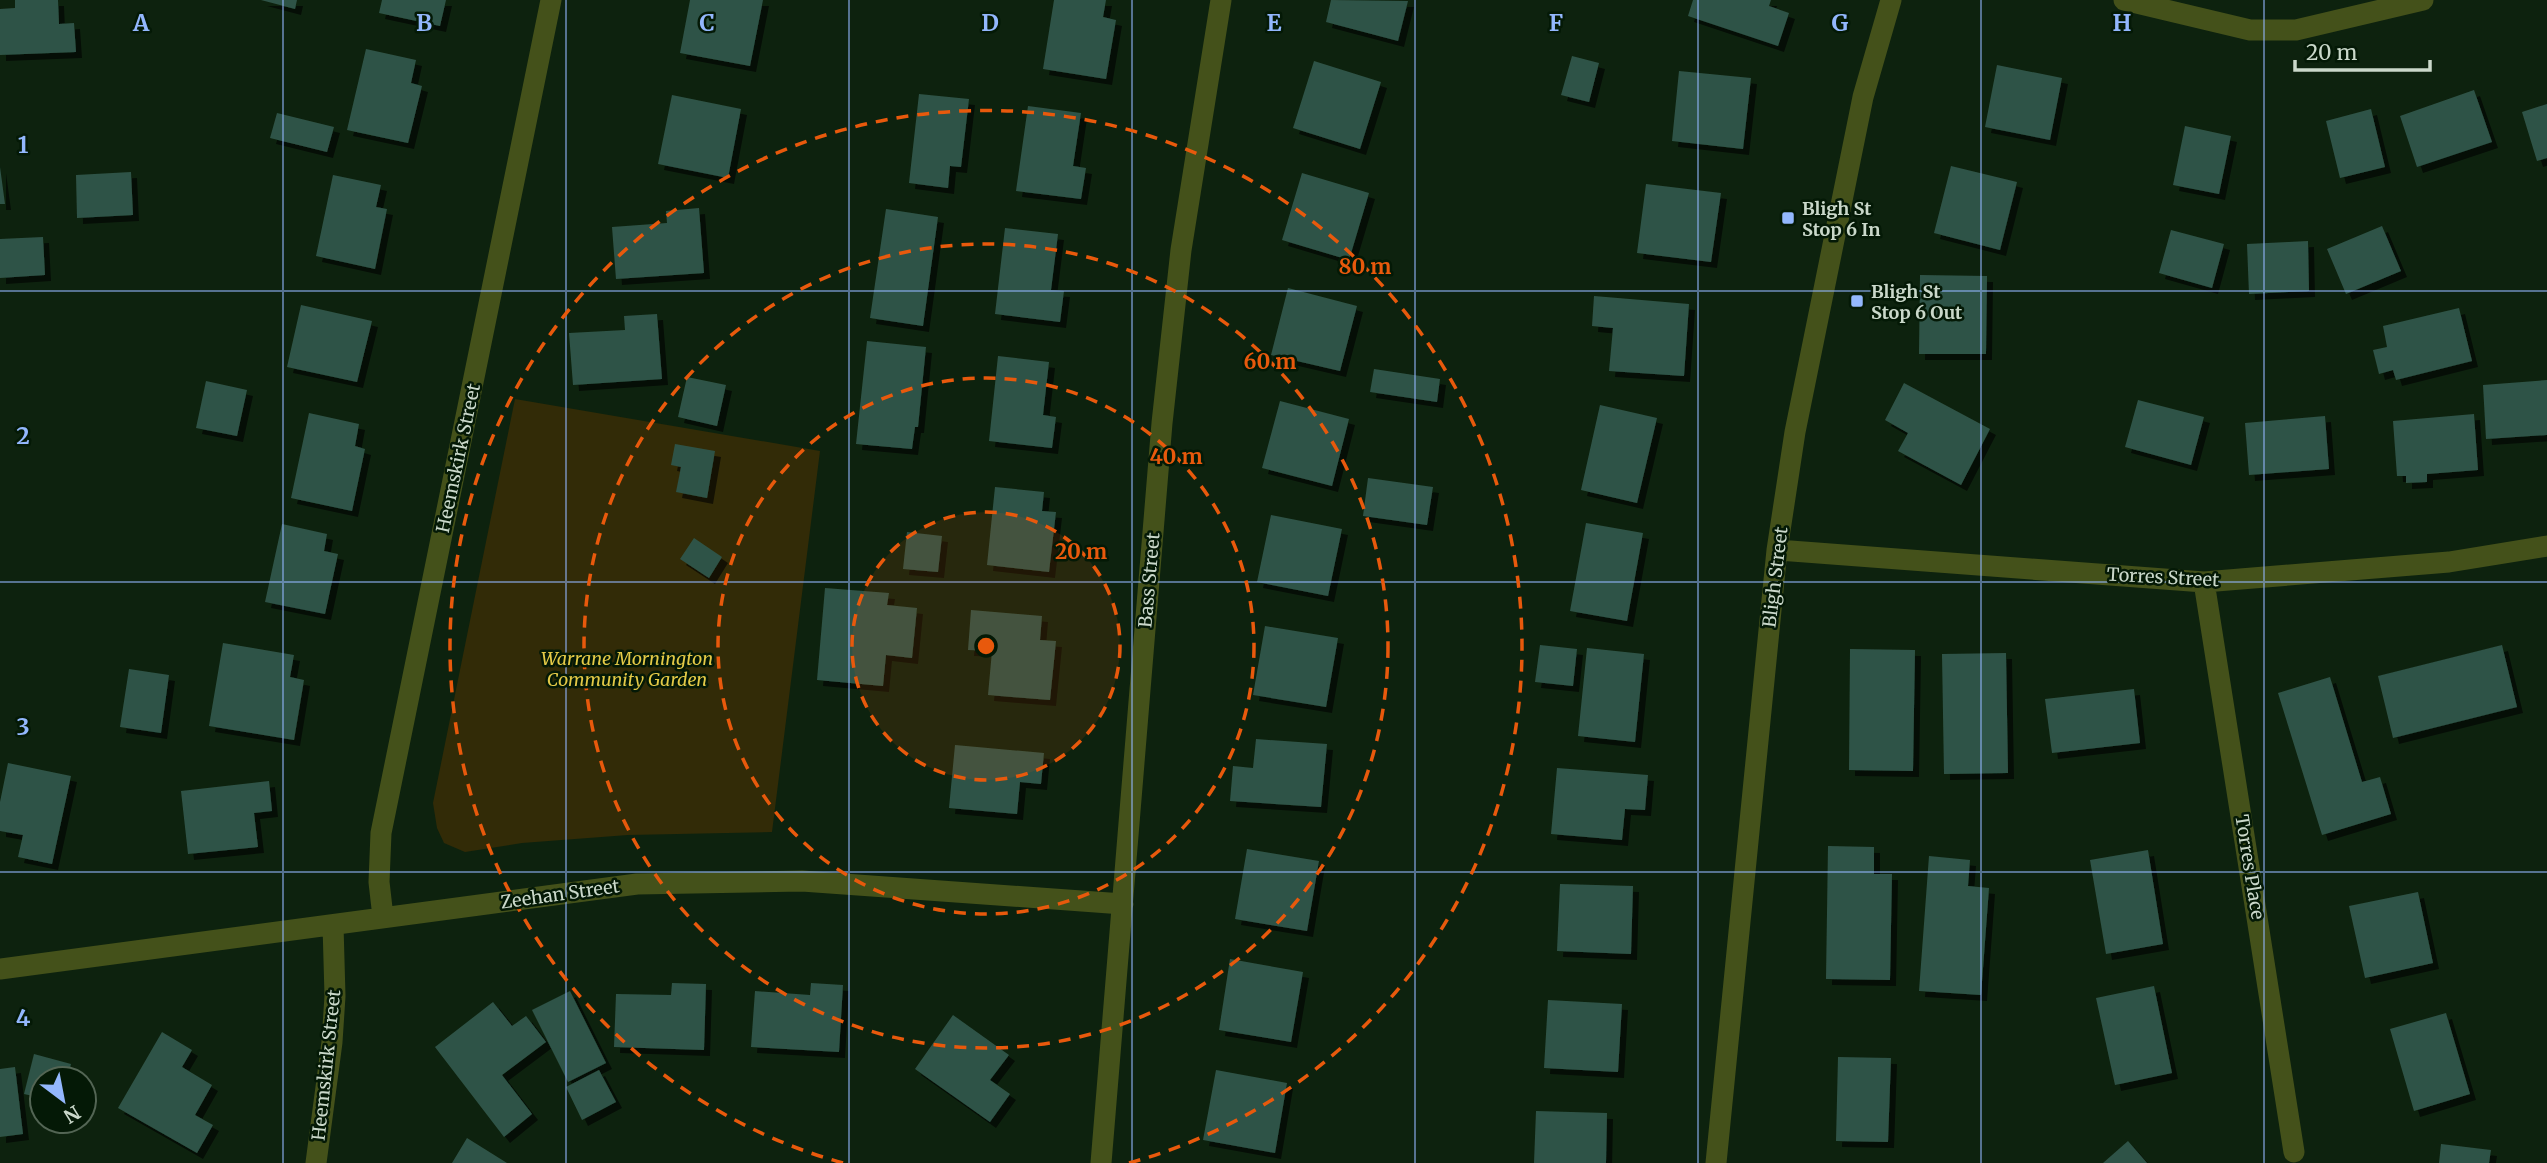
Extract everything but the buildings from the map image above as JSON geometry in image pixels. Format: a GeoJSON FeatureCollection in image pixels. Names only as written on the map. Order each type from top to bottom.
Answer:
{"type":"FeatureCollection","features":[{"type":"Feature","properties":{"kind":"street","name":"Heemskirk Street"},"geometry":{"type":"LineString","coordinates":[[383,918],[379,882],[382,833],[551,0]]}},
{"type":"Feature","properties":{"kind":"street","name":"Bass Street"},"geometry":{"type":"LineString","coordinates":[[1101,1163],[1162,423],[1181,250],[1221,0]]}},
{"type":"Feature","properties":{"kind":"street","name":"Bligh Street"},"geometry":{"type":"LineString","coordinates":[[1716,1163],[1777,550],[1795,432],[1863,97],[1891,0]]}},
{"type":"Feature","properties":{"kind":"street"},"geometry":{"type":"LineString","coordinates":[[2124,0],[2250,30],[2295,30],[2423,0]]}},
{"type":"Feature","properties":{"kind":"street","name":"Torres Street"},"geometry":{"type":"LineString","coordinates":[[1777,550],[2204,582],[2449,562],[2547,547]]}},
{"type":"Feature","properties":{"kind":"street","name":"Torres Place"},"geometry":{"type":"LineString","coordinates":[[2204,582],[2294,1152]]}},
{"type":"Feature","properties":{"kind":"street","name":"Zeehan Street"},"geometry":{"type":"LineString","coordinates":[[0,969],[637,884],[789,881],[1123,904]]}},
{"type":"Feature","properties":{"kind":"street","name":"Heemskirk Street"},"geometry":{"type":"LineString","coordinates":[[316,1163],[332,1042],[335,996],[333,925]]}},
{"type":"Feature","properties":{"kind":"green space","name":"Warrane Mornington Community Garden"},"geometry":{"type":"Polygon","coordinates":[[[515,399],[820,451],[772,832],[628,835],[522,843],[465,852],[444,843],[437,828],[433,803],[515,399]]]}},
{"type":"Feature","properties":{"kind":"place","name":"Bligh St Stop 6 In"},"geometry":{"type":"Point","coordinates":[1788,218]}},
{"type":"Feature","properties":{"kind":"place","name":"Bligh St Stop 6 Out"},"geometry":{"type":"Point","coordinates":[1857,301]}}]}
